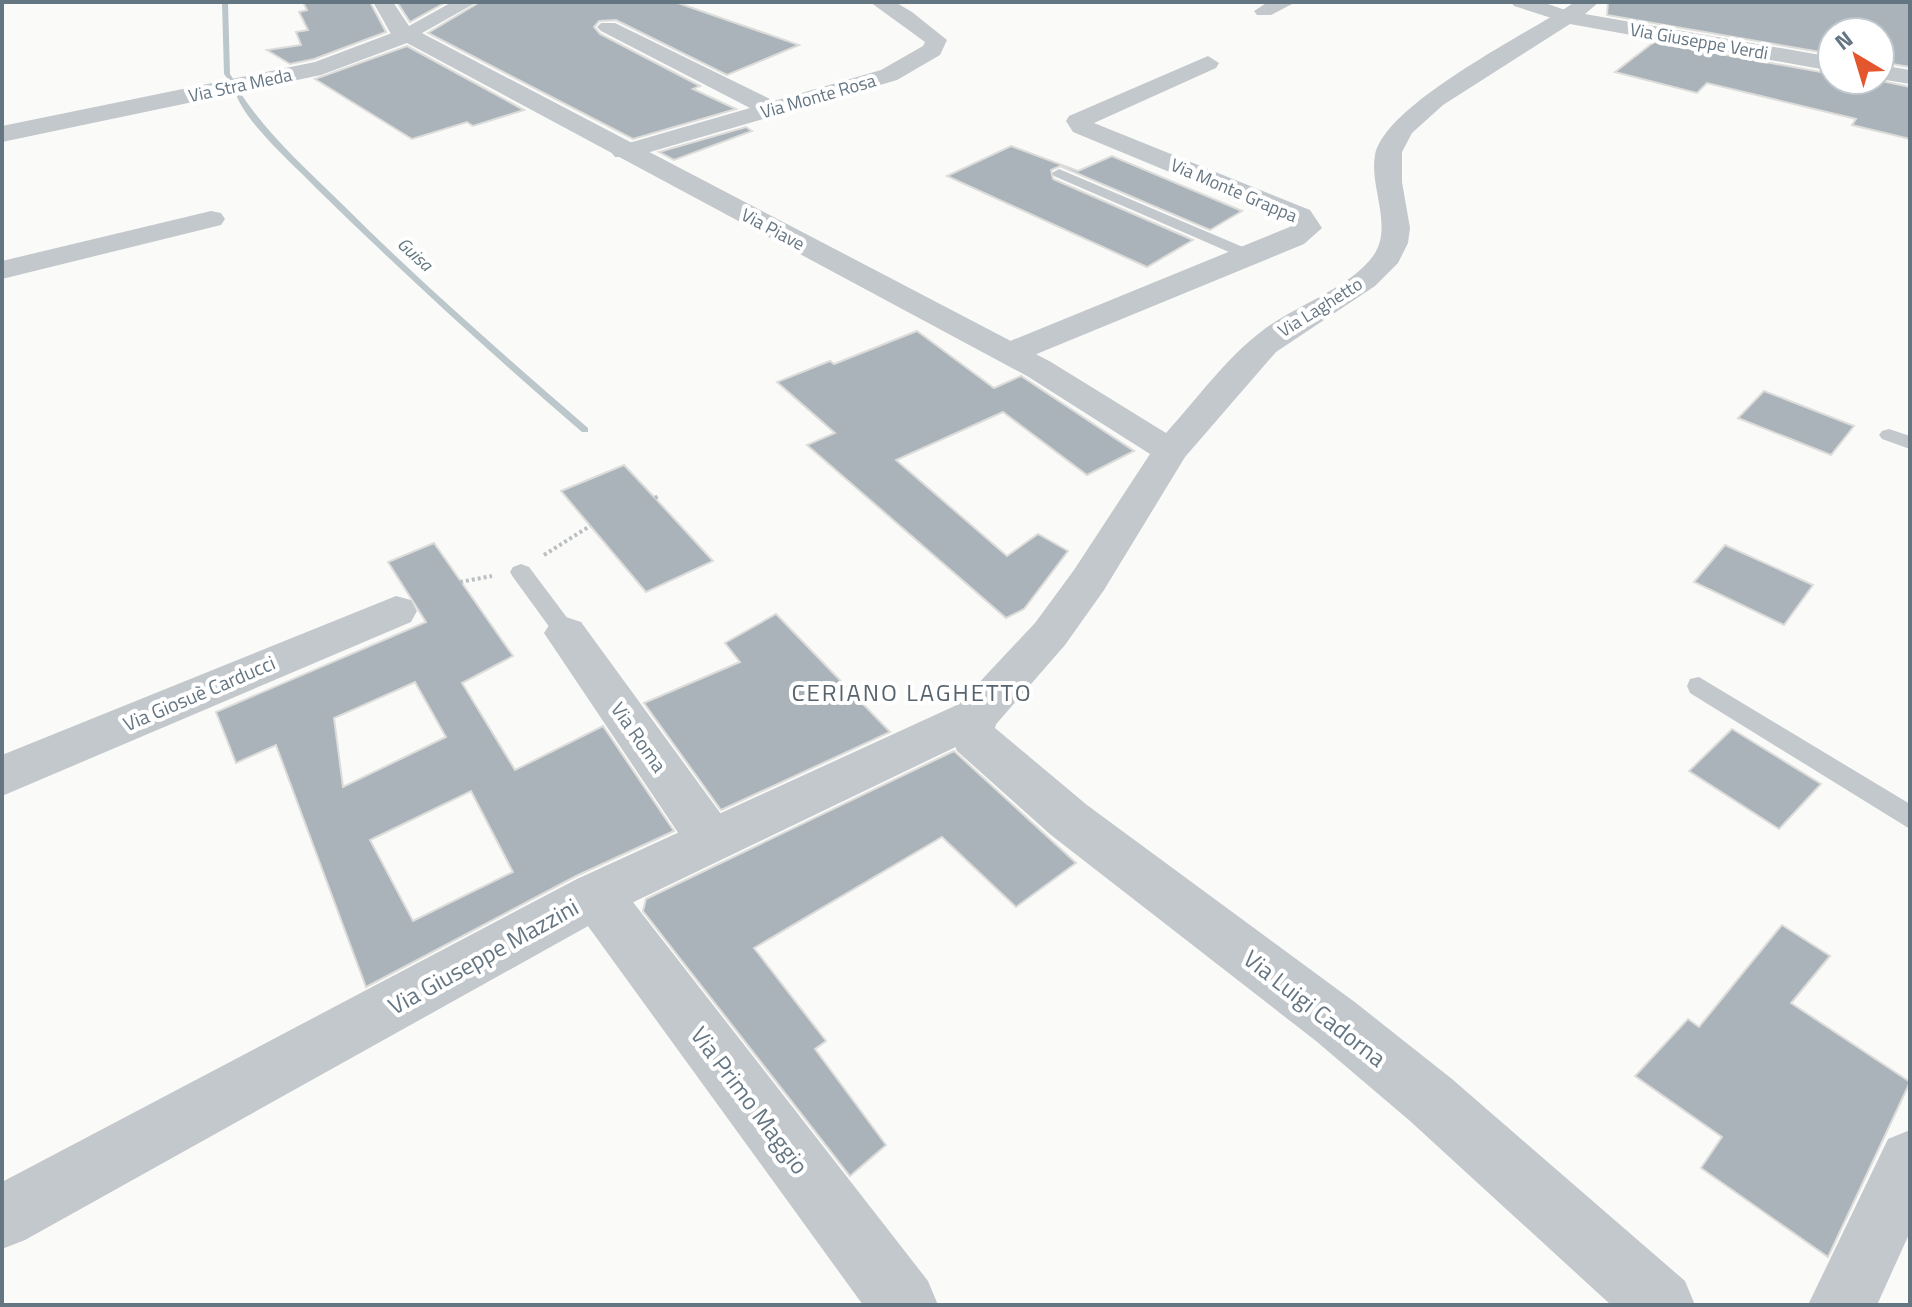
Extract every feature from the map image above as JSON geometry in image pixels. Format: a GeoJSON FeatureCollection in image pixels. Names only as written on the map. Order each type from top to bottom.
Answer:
{"type":"FeatureCollection","features":[{"type":"Feature","properties":{"kind":"street","name":"Via Piave"},"geometry":{"type":"LineString","coordinates":[[383,2],[399,29],[408,35],[624,152],[1010,353],[1170,451]]}},
{"type":"Feature","properties":{"kind":"street","name":"Via Stra Meda"},"geometry":{"type":"LineString","coordinates":[[2,134],[307,71],[362,55],[408,35],[467,2]]}},
{"type":"Feature","properties":{"kind":"street","name":"Via Monte Rosa"},"geometry":{"type":"LineString","coordinates":[[624,152],[889,75],[932,50],[936,40],[905,16],[880,2]]}},
{"type":"Feature","properties":{"kind":"street"},"geometry":{"type":"LineString","coordinates":[[1264,11],[1286,2]]}},
{"type":"Feature","properties":{"kind":"street","name":"Via Giuseppe Verdi"},"geometry":{"type":"LineString","coordinates":[[1521,2],[1578,9],[1816,61]]}},
{"type":"Feature","properties":{"kind":"street","name":"Via Laghetto"},"geometry":{"type":"LineString","coordinates":[[975,717],[1050,634],[1089,580],[1170,451],[1264,345],[1278,332],[1371,275],[1389,256],[1395,215],[1387,166],[1394,140],[1426,106],[1578,9]]}},
{"type":"Feature","properties":{"kind":"street"},"geometry":{"type":"LineString","coordinates":[[608,27],[771,109]]}},
{"type":"Feature","properties":{"kind":"street","name":"Via Monte Grappa"},"geometry":{"type":"LineString","coordinates":[[1010,353],[1294,238],[1308,228],[1307,222],[1300,216],[1082,127],[1078,121],[1208,63]]}},
{"type":"Feature","properties":{"kind":"street"},"geometry":{"type":"LineString","coordinates":[[2,270],[211,219]]}},
{"type":"Feature","properties":{"kind":"street","name":"Via Giosuè Carducci"},"geometry":{"type":"LineString","coordinates":[[2,776],[396,611]]}},
{"type":"Feature","properties":{"kind":"street","name":"Via Roma"},"geometry":{"type":"LineString","coordinates":[[566,633],[711,840]]}},
{"type":"Feature","properties":{"kind":"street","name":"Via Giuseppe Mazzini"},"geometry":{"type":"LineString","coordinates":[[2,1217],[596,895],[975,717]]}},
{"type":"Feature","properties":{"kind":"street","name":"Via Luigi Cadorna"},"geometry":{"type":"LineString","coordinates":[[975,717],[971,729],[974,738],[1069,820],[1336,1022],[1431,1100],[1661,1305]]}},
{"type":"Feature","properties":{"kind":"street","name":"Via Primo Maggio"},"geometry":{"type":"LineString","coordinates":[[596,895],[904,1305]]}},
{"type":"Feature","properties":{"kind":"street"},"geometry":{"type":"LineString","coordinates":[[1842,1305],[1910,1161]]}},
{"type":"Feature","properties":{"kind":"lane"},"geometry":{"type":"LineString","coordinates":[[1059,173],[1251,256]]}},
{"type":"Feature","properties":{"kind":"lane"},"geometry":{"type":"LineString","coordinates":[[1889,435],[1910,443]]}},
{"type":"Feature","properties":{"kind":"lane"},"geometry":{"type":"LineString","coordinates":[[521,572],[566,633]]}},
{"type":"Feature","properties":{"kind":"lane"},"geometry":{"type":"LineString","coordinates":[[1699,686],[1910,818]]}},
{"type":"Feature","properties":{"kind":"building"},"geometry":{"type":"Polygon","coordinates":[[[303,2],[370,2],[386,32],[314,59],[290,64],[267,50],[301,45],[296,32],[308,30],[299,12],[307,10],[303,2]]]}},
{"type":"Feature","properties":{"kind":"building"},"geometry":{"type":"Polygon","coordinates":[[[397,2],[446,2],[410,22],[397,2]]]}},
{"type":"Feature","properties":{"kind":"building"},"geometry":{"type":"Polygon","coordinates":[[[480,2],[675,2],[799,45],[727,75],[616,20],[599,21],[594,27],[600,34],[700,86],[693,89],[736,109],[633,139],[428,33],[480,2]]]}},
{"type":"Feature","properties":{"kind":"building"},"geometry":{"type":"Polygon","coordinates":[[[1608,2],[1910,2],[1910,67],[1896,65],[1896,16],[1816,16],[1816,51],[1607,15],[1608,2]]]}},
{"type":"Feature","properties":{"kind":"building"},"geometry":{"type":"Polygon","coordinates":[[[1654,42],[1816,71],[1816,96],[1896,96],[1896,84],[1910,87],[1910,139],[1852,125],[1856,119],[1707,83],[1697,93],[1615,72],[1654,42]]]}},
{"type":"Feature","properties":{"kind":"building"},"geometry":{"type":"Polygon","coordinates":[[[407,46],[524,110],[473,126],[467,122],[412,139],[315,79],[407,46]]]}},
{"type":"Feature","properties":{"kind":"building"},"geometry":{"type":"Polygon","coordinates":[[[746,127],[752,131],[674,160],[659,152],[746,127]]]}},
{"type":"Feature","properties":{"kind":"building"},"geometry":{"type":"Polygon","coordinates":[[[1011,146],[1078,171],[1112,156],[1242,211],[1210,230],[1060,166],[1051,170],[1053,179],[1193,240],[1147,267],[947,176],[1011,146]]]}},
{"type":"Feature","properties":{"kind":"building"},"geometry":{"type":"Polygon","coordinates":[[[917,331],[994,388],[1021,376],[1134,451],[1087,475],[1003,412],[896,460],[1007,556],[1038,534],[1068,551],[1024,609],[1006,618],[807,445],[835,433],[777,382],[830,361],[834,364],[917,331]]]}},
{"type":"Feature","properties":{"kind":"building"},"geometry":{"type":"Polygon","coordinates":[[[1764,391],[1854,426],[1831,455],[1738,418],[1764,391]]]}},
{"type":"Feature","properties":{"kind":"building"},"geometry":{"type":"Polygon","coordinates":[[[624,465],[713,561],[646,592],[561,491],[624,465]]]}},
{"type":"Feature","properties":{"kind":"building"},"geometry":{"type":"Polygon","coordinates":[[[434,543],[513,656],[462,683],[515,770],[603,726],[674,831],[576,876],[366,987],[276,745],[236,763],[216,712],[426,622],[388,562],[434,543]],[[415,682],[334,718],[343,787],[446,737],[415,682]],[[471,791],[370,840],[413,921],[513,872],[471,791]]]}},
{"type":"Feature","properties":{"kind":"building"},"geometry":{"type":"Polygon","coordinates":[[[1725,545],[1813,585],[1784,625],[1694,582],[1725,545]]]}},
{"type":"Feature","properties":{"kind":"building"},"geometry":{"type":"Polygon","coordinates":[[[776,614],[890,732],[721,810],[644,703],[740,662],[725,643],[776,614]]]}},
{"type":"Feature","properties":{"kind":"building"},"geometry":{"type":"Polygon","coordinates":[[[1732,729],[1821,784],[1779,829],[1689,771],[1732,729]]]}},
{"type":"Feature","properties":{"kind":"building"},"geometry":{"type":"Polygon","coordinates":[[[954,751],[1076,863],[1016,907],[942,837],[754,948],[826,1041],[815,1049],[886,1145],[850,1176],[643,911],[646,899],[954,751]]]}},
{"type":"Feature","properties":{"kind":"building"},"geometry":{"type":"Polygon","coordinates":[[[1782,925],[1830,956],[1791,1003],[1910,1082],[1828,1257],[1701,1168],[1722,1137],[1635,1076],[1688,1019],[1699,1027],[1782,925]]]}},
{"type":"Feature","properties":{"kind":"waterway","name":"Guisa"},"geometry":{"type":"LineString","coordinates":[[225,2],[227,74],[232,82]]}},
{"type":"Feature","properties":{"kind":"waterway","name":"Guisa"},"geometry":{"type":"LineString","coordinates":[[237,92],[266,132],[356,223],[452,314],[585,430]]}},
{"type":"Feature","properties":{"kind":"district","name":"CERIANO LAGHETTO"},"geometry":{"type":"Point","coordinates":[912,692]}}]}
